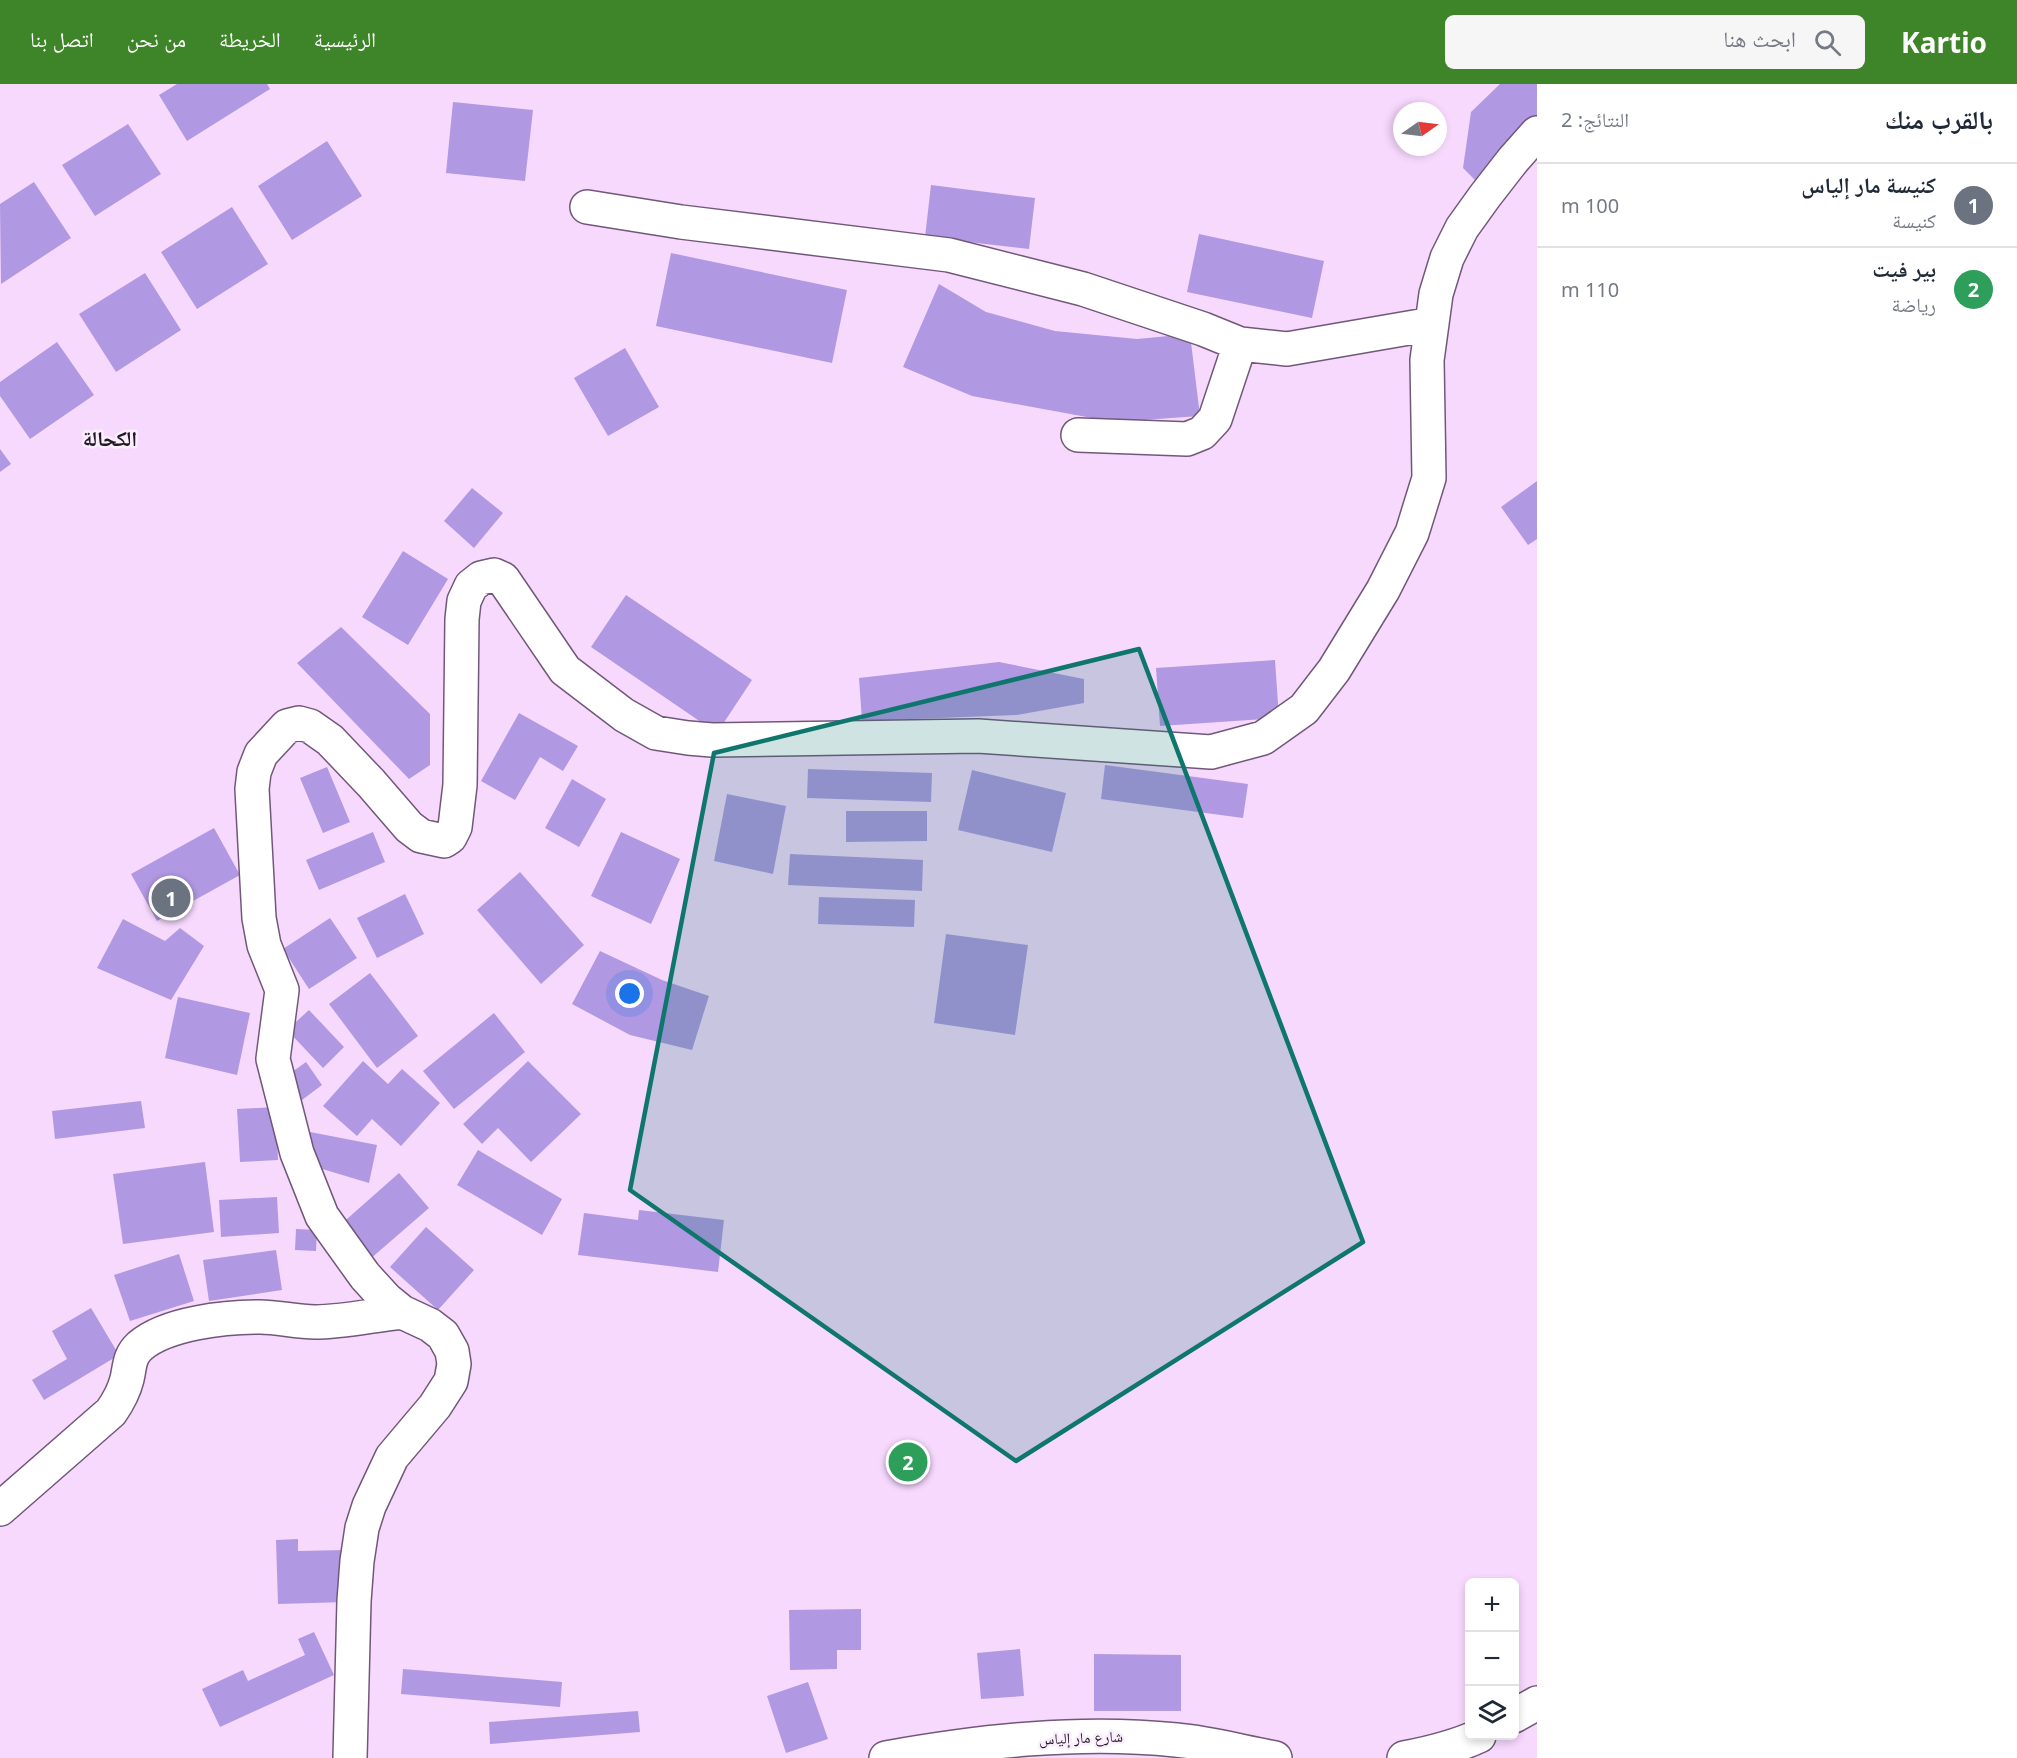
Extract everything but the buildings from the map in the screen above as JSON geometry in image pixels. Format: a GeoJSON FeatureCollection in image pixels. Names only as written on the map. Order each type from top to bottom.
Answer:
{"type":"FeatureCollection","features":[{"type":"Feature","properties":{"kind":"street"},"geometry":{"type":"LineString","coordinates":[[350,1758],[354,1601],[362,1528],[369,1506],[392,1457],[435,1406],[451,1381],[454,1364],[452,1350],[443,1335],[430,1325],[402,1312],[386,1299],[365,1276],[322,1216],[297,1153],[273,1059],[282,990],[264,945],[259,918],[252,789],[254,772],[261,754],[287,726],[299,723],[309,726],[330,740],[352,762],[409,827],[422,836],[434,840],[444,841],[450,837],[455,827],[460,785],[464,601],[471,586],[481,578],[494,575],[503,579],[513,591],[545,643],[565,670],[624,716],[656,733],[712,740],[978,736],[1211,752],[1263,738],[1304,709],[1334,670],[1383,590],[1412,533],[1429,478],[1427,360],[1436,294],[1447,258],[1462,228],[1513,160],[1537,134]]}},
{"type":"Feature","properties":{"kind":"street"},"geometry":{"type":"LineString","coordinates":[[587,207],[681,222],[949,255],[1083,289],[1203,329],[1240,344],[1287,349],[1432,324]]}},
{"type":"Feature","properties":{"kind":"street"},"geometry":{"type":"LineString","coordinates":[[1078,435],[1187,439],[1202,433],[1215,419],[1240,344]]}},
{"type":"Feature","properties":{"kind":"street"},"geometry":{"type":"LineString","coordinates":[[0,1509],[111,1412],[120,1399],[130,1359],[140,1346],[160,1334],[188,1325],[225,1320],[260,1317],[316,1322],[402,1312]]}},
{"type":"Feature","properties":{"kind":"street"},"geometry":{"type":"LineString","coordinates":[[1519,1714],[1537,1703]]}},
{"type":"Feature","properties":{"kind":"street","name":"شارع مار إلياس"},"geometry":{"type":"LineString","coordinates":[[886,1758],[934,1749],[1028,1740],[1112,1736],[1178,1740],[1275,1758]]}},
{"type":"Feature","properties":{"kind":"street"},"geometry":{"type":"LineString","coordinates":[[1404,1758],[1470,1740]]}},
{"type":"Feature","properties":{"kind":"highlighted area"},"geometry":{"type":"Polygon","coordinates":[[[1139,649],[1363,1242],[1016,1461],[630,1190],[714,753],[1139,649]]]}},
{"type":"Feature","properties":{"kind":"place","name":"كنيسة مار إلياس"},"geometry":{"type":"Point","coordinates":[171,898]}},
{"type":"Feature","properties":{"kind":"place","name":"بير فيت"},"geometry":{"type":"Point","coordinates":[908,1462]}},
{"type":"Feature","properties":{"kind":"district","name":"الكحالة"},"geometry":{"type":"Point","coordinates":[110,439]}}]}
